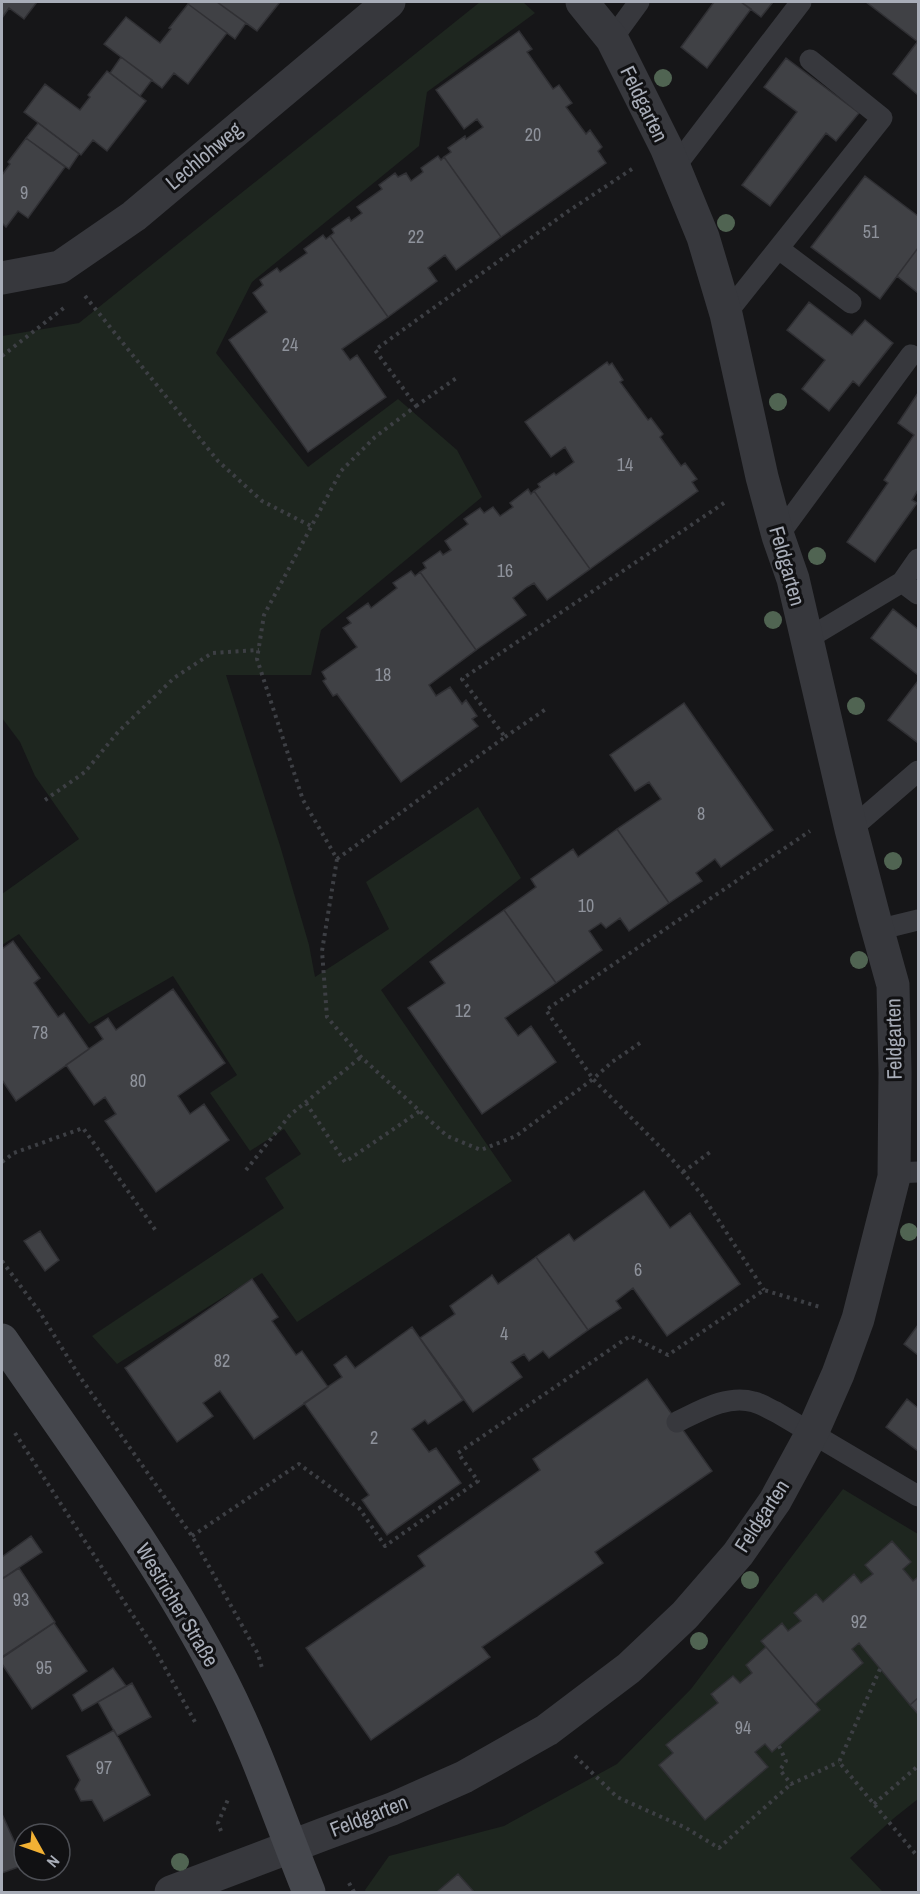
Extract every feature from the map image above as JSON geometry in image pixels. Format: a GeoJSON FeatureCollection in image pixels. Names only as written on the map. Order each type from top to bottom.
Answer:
{"type":"FeatureCollection","features":[{"type":"Feature","properties":{"kind":"street","name":"Lechlohweg"},"geometry":{"type":"LineString","coordinates":[[2,278],[60,267],[134,216],[389,2]]}},
{"type":"Feature","properties":{"kind":"street","name":"Feldgarten"},"geometry":{"type":"LineString","coordinates":[[171,1893],[392,1809],[453,1781],[547,1730],[629,1668],[685,1615],[738,1554],[775,1502],[812,1433],[838,1374],[858,1319],[906,1173],[896,1073],[894,985],[877,930],[849,818],[793,579],[778,536],[762,477],[726,314],[703,237],[670,158],[612,39],[582,2]]}},
{"type":"Feature","properties":{"kind":"street","name":"Westricher Straße"},"geometry":{"type":"LineString","coordinates":[[2,1340],[189,1619],[240,1718],[309,1893]]}},
{"type":"Feature","properties":{"kind":"lane"},"geometry":{"type":"LineString","coordinates":[[612,39],[639,2]]}},
{"type":"Feature","properties":{"kind":"lane"},"geometry":{"type":"LineString","coordinates":[[670,158],[801,2]]}},
{"type":"Feature","properties":{"kind":"lane"},"geometry":{"type":"LineString","coordinates":[[726,314],[882,118],[810,60]]}},
{"type":"Feature","properties":{"kind":"lane"},"geometry":{"type":"LineString","coordinates":[[779,249],[851,303]]}},
{"type":"Feature","properties":{"kind":"lane"},"geometry":{"type":"LineString","coordinates":[[778,536],[911,355]]}},
{"type":"Feature","properties":{"kind":"lane"},"geometry":{"type":"LineString","coordinates":[[807,639],[910,588],[918,559]]}},
{"type":"Feature","properties":{"kind":"lane"},"geometry":{"type":"LineString","coordinates":[[849,818],[918,771]]}},
{"type":"Feature","properties":{"kind":"lane"},"geometry":{"type":"LineString","coordinates":[[877,930],[918,920]]}},
{"type":"Feature","properties":{"kind":"lane"},"geometry":{"type":"LineString","coordinates":[[677,1422],[708,1407],[731,1400],[754,1402],[776,1412],[918,1496]]}},
{"type":"Feature","properties":{"kind":"path"},"geometry":{"type":"LineString","coordinates":[[416,406],[375,350],[567,212],[670,158]]}},
{"type":"Feature","properties":{"kind":"path"},"geometry":{"type":"LineString","coordinates":[[60,267],[218,461],[262,501],[311,526]]}},
{"type":"Feature","properties":{"kind":"path"},"geometry":{"type":"LineString","coordinates":[[2,356],[83,293]]}},
{"type":"Feature","properties":{"kind":"path"},"geometry":{"type":"LineString","coordinates":[[458,377],[375,437],[341,471],[264,615],[257,659],[303,800],[337,859],[322,951],[327,1017],[361,1057],[447,1136],[481,1150],[516,1136],[640,1043]]}},
{"type":"Feature","properties":{"kind":"path"},"geometry":{"type":"LineString","coordinates":[[505,737],[462,679],[762,477]]}},
{"type":"Feature","properties":{"kind":"path"},"geometry":{"type":"LineString","coordinates":[[45,800],[85,772],[118,732],[174,678],[212,653],[259,650]]}},
{"type":"Feature","properties":{"kind":"path"},"geometry":{"type":"LineString","coordinates":[[337,859],[546,709]]}},
{"type":"Feature","properties":{"kind":"path"},"geometry":{"type":"LineString","coordinates":[[849,818],[546,1010],[593,1079],[683,1172],[702,1196],[764,1290],[858,1319]]}},
{"type":"Feature","properties":{"kind":"path"},"geometry":{"type":"LineString","coordinates":[[246,1170],[290,1115],[361,1057]]}},
{"type":"Feature","properties":{"kind":"path"},"geometry":{"type":"LineString","coordinates":[[306,1103],[345,1162],[420,1111]]}},
{"type":"Feature","properties":{"kind":"path"},"geometry":{"type":"LineString","coordinates":[[2,1162],[14,1153],[83,1128],[156,1232]]}},
{"type":"Feature","properties":{"kind":"path"},"geometry":{"type":"LineString","coordinates":[[683,1172],[713,1150]]}},
{"type":"Feature","properties":{"kind":"path"},"geometry":{"type":"LineString","coordinates":[[192,1536],[299,1464],[358,1508],[385,1546],[478,1481],[458,1453],[630,1335],[668,1355],[764,1290]]}},
{"type":"Feature","properties":{"kind":"path","name":"Westricher Straße"},"geometry":{"type":"LineString","coordinates":[[14,1432],[154,1648],[197,1725]]}},
{"type":"Feature","properties":{"kind":"path"},"geometry":{"type":"LineString","coordinates":[[547,1730],[617,1797],[686,1828],[719,1848],[791,1784],[839,1762],[880,1669]]}},
{"type":"Feature","properties":{"kind":"path"},"geometry":{"type":"LineString","coordinates":[[779,1746],[786,1761],[780,1770],[791,1784]]}},
{"type":"Feature","properties":{"kind":"path"},"geometry":{"type":"LineString","coordinates":[[839,1762],[918,1857]]}},
{"type":"Feature","properties":{"kind":"path"},"geometry":{"type":"LineString","coordinates":[[874,1804],[918,1766]]}},
{"type":"Feature","properties":{"kind":"path"},"geometry":{"type":"LineString","coordinates":[[229,1796],[218,1823],[235,1868]]}},
{"type":"Feature","properties":{"kind":"shaded area"},"geometry":{"type":"Polygon","coordinates":[[[480,2],[523,2],[535,13],[427,92],[419,146],[252,282],[216,353],[308,467],[398,399],[457,450],[482,497],[321,630],[311,675],[226,675],[281,849],[309,945],[315,977],[389,929],[366,882],[478,807],[521,878],[381,990],[512,1181],[297,1322],[262,1273],[117,1364],[92,1336],[284,1208],[265,1178],[301,1154],[284,1129],[250,1151],[210,1093],[237,1075],[173,976],[89,1024],[19,934],[2,945],[2,894],[79,839],[35,776],[20,742],[2,718],[2,336],[79,323],[480,2]]]}},
{"type":"Feature","properties":{"kind":"shaded area"},"geometry":{"type":"Polygon","coordinates":[[[843,1489],[918,1534],[918,1799],[850,1858],[883,1892],[366,1892],[365,1890],[389,1856],[504,1826],[617,1764],[691,1689],[843,1489]]]}},
{"type":"Feature","properties":{"kind":"building"},"geometry":{"type":"Polygon","coordinates":[[[2,2],[37,2],[24,19],[9,8],[2,18],[2,2]]]}},
{"type":"Feature","properties":{"kind":"building"},"geometry":{"type":"Polygon","coordinates":[[[190,2],[217,2],[246,23],[235,39],[188,4],[190,2]]]}},
{"type":"Feature","properties":{"kind":"building"},"geometry":{"type":"Polygon","coordinates":[[[217,2],[280,2],[257,31],[217,2]]]}},
{"type":"Feature","properties":{"kind":"building"},"geometry":{"type":"Polygon","coordinates":[[[714,2],[741,2],[751,9],[707,68],[681,47],[714,2]]]}},
{"type":"Feature","properties":{"kind":"building"},"geometry":{"type":"Polygon","coordinates":[[[741,2],[773,2],[761,17],[741,2]]]}},
{"type":"Feature","properties":{"kind":"building"},"geometry":{"type":"Polygon","coordinates":[[[866,2],[918,2],[918,42],[866,2]]]}},
{"type":"Feature","properties":{"kind":"building"},"geometry":{"type":"Polygon","coordinates":[[[188,4],[227,33],[188,84],[174,73],[162,88],[104,44],[126,17],[160,43],[188,4]]]}},
{"type":"Feature","properties":{"kind":"building"},"geometry":{"type":"Polygon","coordinates":[[[519,31],[532,49],[527,52],[553,89],[559,85],[572,103],[566,107],[586,134],[590,130],[602,147],[598,151],[606,163],[501,237],[444,157],[451,152],[448,148],[483,127],[477,119],[464,129],[436,90],[519,31]]]}},
{"type":"Feature","properties":{"kind":"building"},"geometry":{"type":"Polygon","coordinates":[[[918,41],[918,95],[893,74],[918,41]]]}},
{"type":"Feature","properties":{"kind":"building"},"geometry":{"type":"Polygon","coordinates":[[[121,57],[152,80],[140,96],[110,73],[121,57]]]}},
{"type":"Feature","properties":{"kind":"building"},"geometry":{"type":"Polygon","coordinates":[[[786,58],[859,113],[836,141],[826,133],[770,206],[742,185],[797,112],[764,87],[786,58]]]}},
{"type":"Feature","properties":{"kind":"building"},"geometry":{"type":"Polygon","coordinates":[[[107,71],[146,101],[107,151],[93,140],[81,155],[24,112],[45,84],[80,110],[90,97],[88,95],[107,71]]]}},
{"type":"Feature","properties":{"kind":"building"},"geometry":{"type":"Polygon","coordinates":[[[38,123],[79,154],[69,169],[26,138],[38,123]]]}},
{"type":"Feature","properties":{"kind":"building"},"geometry":{"type":"Polygon","coordinates":[[[26,138],[65,167],[28,218],[18,211],[6,227],[2,223],[2,175],[10,164],[8,162],[26,138]]]}},
{"type":"Feature","properties":{"kind":"building"},"geometry":{"type":"Polygon","coordinates":[[[438,156],[441,160],[444,157],[501,237],[456,270],[445,255],[428,268],[437,281],[388,317],[330,236],[334,233],[332,229],[349,217],[351,221],[362,213],[357,207],[382,189],[379,185],[395,173],[398,177],[406,173],[411,181],[423,172],[421,168],[438,156]]]}},
{"type":"Feature","properties":{"kind":"building"},"geometry":{"type":"Polygon","coordinates":[[[865,176],[918,216],[918,248],[880,299],[811,247],[865,176]]]}},
{"type":"Feature","properties":{"kind":"building"},"geometry":{"type":"Polygon","coordinates":[[[323,235],[326,239],[330,236],[388,317],[342,349],[350,360],[357,355],[386,397],[308,452],[229,340],[267,312],[253,293],[263,285],[260,280],[277,268],[280,272],[307,253],[304,249],[323,235]]]}},
{"type":"Feature","properties":{"kind":"building"},"geometry":{"type":"Polygon","coordinates":[[[918,248],[918,293],[897,276],[918,248]]]}},
{"type":"Feature","properties":{"kind":"building"},"geometry":{"type":"Polygon","coordinates":[[[809,302],[852,335],[865,320],[893,343],[859,386],[853,381],[829,411],[802,389],[825,360],[787,330],[809,302]]]}},
{"type":"Feature","properties":{"kind":"building"},"geometry":{"type":"Polygon","coordinates":[[[607,362],[609,365],[612,363],[623,380],[620,382],[648,420],[651,418],[663,434],[660,437],[681,466],[685,463],[697,479],[692,482],[698,491],[590,569],[534,491],[540,487],[538,484],[574,462],[565,447],[551,457],[525,422],[607,362]]]}},
{"type":"Feature","properties":{"kind":"building"},"geometry":{"type":"Polygon","coordinates":[[[918,393],[918,490],[912,500],[917,503],[875,562],[847,542],[888,483],[884,480],[914,435],[898,423],[918,393]]]}},
{"type":"Feature","properties":{"kind":"building"},"geometry":{"type":"Polygon","coordinates":[[[528,489],[531,494],[534,491],[590,569],[547,600],[534,583],[527,587],[513,598],[526,615],[476,650],[420,572],[426,568],[423,563],[440,551],[443,555],[451,550],[445,541],[468,524],[464,519],[480,508],[484,513],[493,507],[500,516],[513,507],[510,503],[528,489]]]}},
{"type":"Feature","properties":{"kind":"building"},"geometry":{"type":"Polygon","coordinates":[[[411,571],[415,576],[420,572],[476,650],[429,685],[436,696],[450,687],[462,704],[466,700],[477,716],[472,719],[478,726],[401,782],[337,694],[333,696],[323,681],[326,679],[322,672],[357,647],[343,628],[351,623],[347,618],[368,603],[371,608],[397,588],[393,583],[411,571]]]}},
{"type":"Feature","properties":{"kind":"building"},"geometry":{"type":"Polygon","coordinates":[[[893,609],[918,629],[918,675],[871,638],[893,609]]]}},
{"type":"Feature","properties":{"kind":"building"},"geometry":{"type":"Polygon","coordinates":[[[918,681],[918,740],[917,742],[888,720],[918,681]]]}},
{"type":"Feature","properties":{"kind":"building"},"geometry":{"type":"Polygon","coordinates":[[[684,703],[773,830],[721,867],[715,859],[696,873],[702,881],[669,903],[617,829],[661,799],[649,782],[635,791],[610,755],[684,703]]]}},
{"type":"Feature","properties":{"kind":"building"},"geometry":{"type":"Polygon","coordinates":[[[617,829],[669,903],[629,931],[620,918],[606,928],[601,923],[589,931],[602,950],[556,983],[504,910],[536,887],[531,879],[573,849],[578,857],[617,829]]]}},
{"type":"Feature","properties":{"kind":"building"},"geometry":{"type":"Polygon","coordinates":[[[504,910],[556,983],[505,1018],[518,1036],[531,1026],[556,1062],[482,1114],[408,1008],[445,983],[430,962],[504,910]]]}},
{"type":"Feature","properties":{"kind":"building"},"geometry":{"type":"Polygon","coordinates":[[[13,941],[40,978],[34,983],[58,1017],[64,1013],[89,1049],[16,1101],[2,1080],[2,949],[13,941]]]}},
{"type":"Feature","properties":{"kind":"building"},"geometry":{"type":"Polygon","coordinates":[[[173,989],[225,1063],[178,1096],[190,1114],[204,1104],[229,1140],[156,1192],[105,1121],[116,1114],[105,1097],[94,1105],[66,1065],[103,1039],[95,1027],[108,1018],[116,1030],[173,989]]]}},
{"type":"Feature","properties":{"kind":"building"},"geometry":{"type":"Polygon","coordinates":[[[644,1191],[670,1228],[690,1213],[740,1284],[667,1336],[633,1288],[616,1301],[621,1308],[588,1330],[536,1257],[569,1234],[574,1241],[644,1191]]]}},
{"type":"Feature","properties":{"kind":"building"},"geometry":{"type":"Polygon","coordinates":[[[40,1231],[59,1260],[45,1271],[24,1241],[40,1231]]]}},
{"type":"Feature","properties":{"kind":"building"},"geometry":{"type":"Polygon","coordinates":[[[536,1257],[588,1330],[549,1358],[543,1351],[529,1361],[524,1354],[511,1362],[522,1377],[473,1412],[420,1338],[455,1314],[450,1306],[492,1275],[498,1284],[536,1257]]]}},
{"type":"Feature","properties":{"kind":"building"},"geometry":{"type":"Polygon","coordinates":[[[252,1279],[278,1317],[272,1321],[296,1355],[302,1351],[328,1387],[254,1439],[220,1391],[203,1403],[213,1416],[177,1442],[125,1368],[252,1279]]]}},
{"type":"Feature","properties":{"kind":"building"},"geometry":{"type":"Polygon","coordinates":[[[918,1325],[918,1355],[904,1344],[918,1325]]]}},
{"type":"Feature","properties":{"kind":"building"},"geometry":{"type":"Polygon","coordinates":[[[412,1327],[463,1400],[428,1424],[425,1420],[412,1429],[429,1452],[436,1448],[461,1483],[387,1535],[362,1500],[369,1495],[304,1403],[342,1377],[334,1365],[346,1356],[355,1368],[412,1327]]]}},
{"type":"Feature","properties":{"kind":"building"},"geometry":{"type":"Polygon","coordinates":[[[647,1379],[712,1471],[595,1552],[603,1563],[482,1647],[490,1657],[371,1740],[306,1648],[425,1566],[418,1556],[540,1470],[533,1459],[647,1379]]]}},
{"type":"Feature","properties":{"kind":"building"},"geometry":{"type":"Polygon","coordinates":[[[907,1399],[918,1408],[918,1451],[886,1427],[907,1399]]]}},
{"type":"Feature","properties":{"kind":"building"},"geometry":{"type":"Polygon","coordinates":[[[31,1536],[42,1552],[3,1578],[2,1557],[31,1536]]]}},
{"type":"Feature","properties":{"kind":"building"},"geometry":{"type":"Polygon","coordinates":[[[892,1541],[911,1562],[903,1569],[913,1581],[917,1578],[918,1580],[918,1698],[910,1705],[859,1643],[852,1649],[863,1663],[815,1704],[761,1641],[782,1623],[788,1631],[801,1621],[794,1613],[816,1594],[823,1602],[854,1574],[861,1583],[873,1574],[865,1565],[892,1541]]]}},
{"type":"Feature","properties":{"kind":"building"},"geometry":{"type":"Polygon","coordinates":[[[19,1568],[55,1622],[2,1657],[2,1579],[19,1568]]]}},
{"type":"Feature","properties":{"kind":"building"},"geometry":{"type":"Polygon","coordinates":[[[54,1623],[87,1671],[32,1709],[2,1664],[2,1658],[54,1623]]]}},
{"type":"Feature","properties":{"kind":"building"},"geometry":{"type":"Polygon","coordinates":[[[766,1647],[820,1710],[772,1752],[765,1744],[755,1752],[768,1767],[705,1820],[659,1765],[673,1753],[666,1745],[718,1703],[711,1694],[733,1676],[740,1683],[752,1673],[746,1665],[766,1647]]]}},
{"type":"Feature","properties":{"kind":"building"},"geometry":{"type":"Polygon","coordinates":[[[113,1668],[126,1686],[82,1711],[73,1695],[113,1668]]]}},
{"type":"Feature","properties":{"kind":"building"},"geometry":{"type":"Polygon","coordinates":[[[132,1683],[151,1717],[117,1736],[98,1702],[132,1683]]]}},
{"type":"Feature","properties":{"kind":"building"},"geometry":{"type":"Polygon","coordinates":[[[918,1698],[918,1714],[910,1705],[918,1698]]]}},
{"type":"Feature","properties":{"kind":"building"},"geometry":{"type":"Polygon","coordinates":[[[114,1730],[150,1795],[104,1821],[92,1800],[81,1801],[75,1789],[80,1780],[67,1756],[114,1730]]]}},
{"type":"Feature","properties":{"kind":"building"},"geometry":{"type":"Polygon","coordinates":[[[2,1814],[12,1836],[12,1869],[2,1873],[2,1814]]]}},
{"type":"Feature","properties":{"kind":"building"},"geometry":{"type":"Polygon","coordinates":[[[458,1874],[474,1892],[437,1892],[458,1874]]]}}]}
